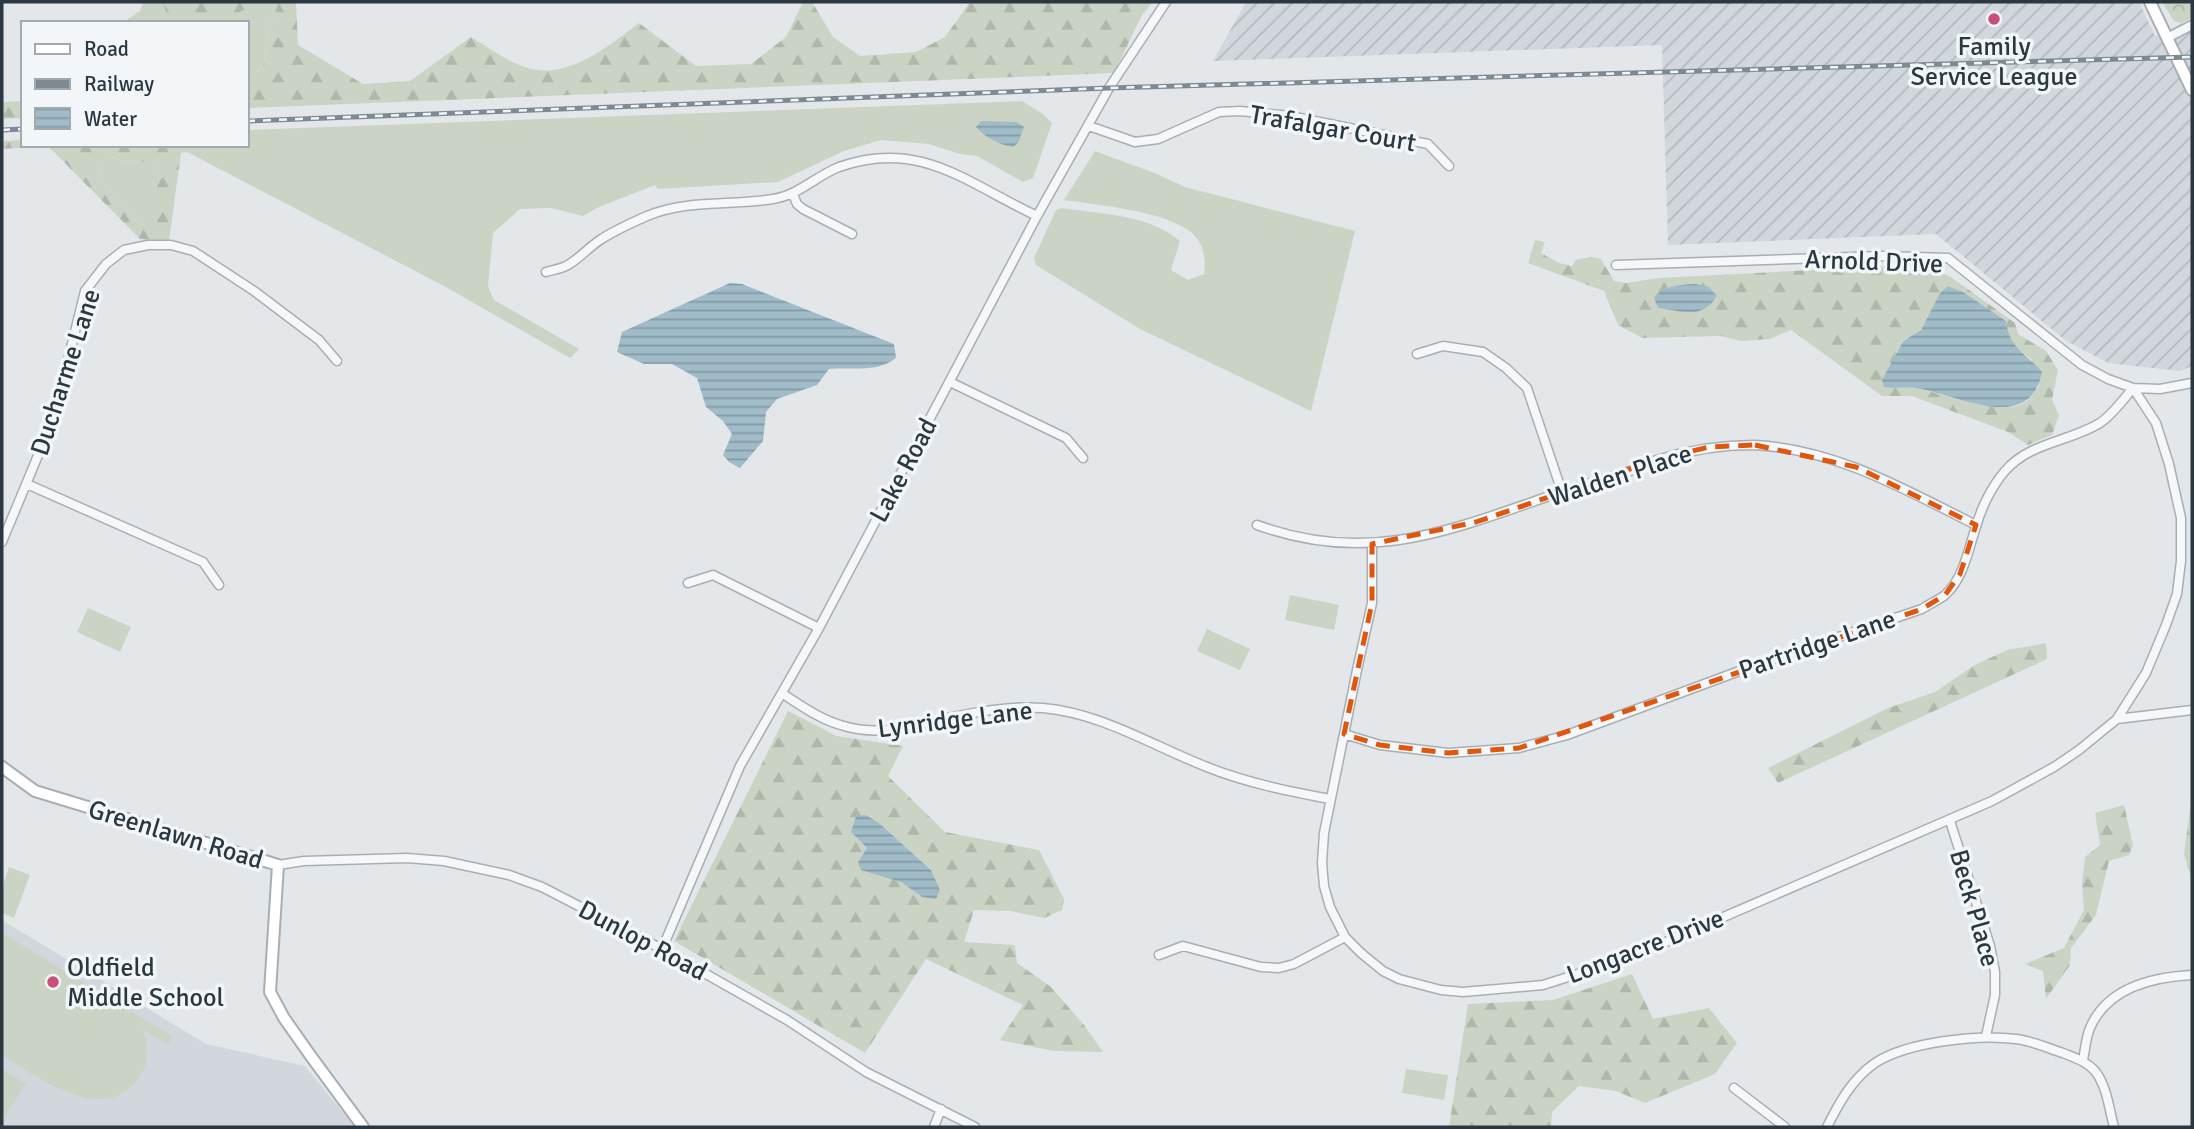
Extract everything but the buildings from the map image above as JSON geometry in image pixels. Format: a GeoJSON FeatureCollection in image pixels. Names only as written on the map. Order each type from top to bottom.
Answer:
{"type":"FeatureCollection","features":[{"type":"Feature","properties":{"kind":"main road"},"geometry":{"type":"LineString","coordinates":[[2150,2],[2192,90]]}},
{"type":"Feature","properties":{"kind":"main road","name":"Greenlawn Road"},"geometry":{"type":"LineString","coordinates":[[2,767],[35,791],[278,865],[270,992],[284,1018],[363,1127]]}},
{"type":"Feature","properties":{"kind":"street","name":"Lake Road"},"geometry":{"type":"LineString","coordinates":[[662,949],[740,766],[819,628],[1037,216],[1109,88],[1166,2]]}},
{"type":"Feature","properties":{"kind":"street"},"geometry":{"type":"LineString","coordinates":[[2167,38],[2192,25]]}},
{"type":"Feature","properties":{"kind":"street","name":"Trafalgar Court"},"geometry":{"type":"LineString","coordinates":[[1089,126],[1135,142],[1158,139],[1219,112],[1240,111],[1290,117],[1428,144],[1449,166]]}},
{"type":"Feature","properties":{"kind":"street"},"geometry":{"type":"LineString","coordinates":[[546,272],[567,265],[615,230],[669,208],[774,199],[793,194],[838,168],[881,157],[910,158],[932,163],[1037,216]]}},
{"type":"Feature","properties":{"kind":"street"},"geometry":{"type":"LineString","coordinates":[[793,194],[797,204],[803,209],[852,234]]}},
{"type":"Feature","properties":{"kind":"street","name":"Ducharme Lane"},"geometry":{"type":"LineString","coordinates":[[2,542],[54,417],[85,291],[106,264],[124,250],[148,245],[171,245],[193,251],[254,291],[319,340],[337,361]]}},
{"type":"Feature","properties":{"kind":"street","name":"Arnold Drive"},"geometry":{"type":"LineString","coordinates":[[1616,265],[1882,256],[1948,258],[2071,358],[2108,379],[2133,388]]}},
{"type":"Feature","properties":{"kind":"street"},"geometry":{"type":"LineString","coordinates":[[1417,354],[1443,346],[1483,352],[1513,374],[1527,388],[1562,492]]}},
{"type":"Feature","properties":{"kind":"street"},"geometry":{"type":"LineString","coordinates":[[950,382],[1066,438],[1083,458]]}},
{"type":"Feature","properties":{"kind":"street"},"geometry":{"type":"LineString","coordinates":[[2133,388],[2160,389],[2192,383]]}},
{"type":"Feature","properties":{"kind":"street"},"geometry":{"type":"LineString","coordinates":[[2117,719],[2146,673],[2166,625],[2177,594],[2181,561],[2181,518],[2173,477],[2156,423],[2133,388]]}},
{"type":"Feature","properties":{"kind":"street","name":"Partridge Lane"},"geometry":{"type":"LineString","coordinates":[[1344,734],[1380,745],[1448,753],[1519,748],[1567,735],[1761,663],[1922,608],[1945,595],[1960,574],[1976,525],[1992,491],[2006,470],[2029,450],[2069,438],[2099,423],[2113,412],[2133,388]]}},
{"type":"Feature","properties":{"kind":"street","name":"Walden Place"},"geometry":{"type":"LineString","coordinates":[[1256,525],[1281,534],[1317,541],[1372,544],[1402,541],[1476,522],[1633,470],[1658,459],[1709,447],[1755,445],[1803,453],[1856,467],[1976,525]]}},
{"type":"Feature","properties":{"kind":"street"},"geometry":{"type":"LineString","coordinates":[[27,484],[203,562],[219,585]]}},
{"type":"Feature","properties":{"kind":"street","name":"Longacre Drive"},"geometry":{"type":"LineString","coordinates":[[1372,544],[1373,603],[1324,833],[1324,886],[1330,908],[1345,937],[1383,971],[1419,985],[1463,992],[1543,985],[1631,957],[1950,821],[2054,767],[2117,719]]}},
{"type":"Feature","properties":{"kind":"street"},"geometry":{"type":"LineString","coordinates":[[688,583],[713,575],[819,628]]}},
{"type":"Feature","properties":{"kind":"street","name":"Lynridge Lane"},"geometry":{"type":"LineString","coordinates":[[783,694],[826,720],[846,727],[879,731],[909,729],[958,716],[1003,709],[1040,708],[1068,711],[1103,722],[1250,783],[1330,799]]}},
{"type":"Feature","properties":{"kind":"street"},"geometry":{"type":"LineString","coordinates":[[2117,719],[2192,710]]}},
{"type":"Feature","properties":{"kind":"street","name":"Beck Place"},"geometry":{"type":"LineString","coordinates":[[1950,821],[1990,946],[1995,972],[1995,995],[1986,1036]]}},
{"type":"Feature","properties":{"kind":"street","name":"Dunlop Road"},"geometry":{"type":"LineString","coordinates":[[278,865],[304,861],[407,858],[464,865],[509,875],[542,887],[662,949],[786,1020],[866,1072],[975,1127]]}},
{"type":"Feature","properties":{"kind":"street"},"geometry":{"type":"LineString","coordinates":[[1159,955],[1183,946],[1261,967],[1279,968],[1294,964],[1345,937]]}},
{"type":"Feature","properties":{"kind":"street"},"geometry":{"type":"LineString","coordinates":[[2083,1060],[2090,1028],[2101,1011],[2119,994],[2147,981],[2192,975]]}},
{"type":"Feature","properties":{"kind":"street"},"geometry":{"type":"LineString","coordinates":[[1827,1127],[1858,1076],[1877,1062],[1905,1050],[1986,1036],[2038,1043],[2083,1060],[2095,1072],[2104,1088],[2114,1127]]}},
{"type":"Feature","properties":{"kind":"street"},"geometry":{"type":"LineString","coordinates":[[1734,1088],[1785,1127]]}},
{"type":"Feature","properties":{"kind":"street"},"geometry":{"type":"LineString","coordinates":[[934,1127],[941,1110]]}},
{"type":"Feature","properties":{"kind":"highlighted area"},"geometry":{"type":"Polygon","coordinates":[[[1755,445],[1856,467],[1976,525],[1960,574],[1945,595],[1922,609],[1519,748],[1448,753],[1380,745],[1344,734],[1372,603],[1372,544],[1476,522],[1659,459],[1709,447],[1755,445]]]}},
{"type":"Feature","properties":{"kind":"shaded area"},"geometry":{"type":"Polygon","coordinates":[[[1246,2],[2139,2],[2155,36],[2192,19],[2192,366],[2180,371],[2108,363],[2065,340],[1936,234],[1668,245],[1662,45],[1213,61],[1246,2]]]}},
{"type":"Feature","properties":{"kind":"shaded area","name":"Oldfield Middle School"},"geometry":{"type":"Polygon","coordinates":[[[2,920],[206,1044],[305,1066],[355,1127],[2,1127],[2,920]]]}},
{"type":"Feature","properties":{"kind":"green space"},"geometry":{"type":"Polygon","coordinates":[[[143,2],[279,2],[269,28],[264,63],[248,83],[248,21],[127,21],[140,11],[143,2]]]}},
{"type":"Feature","properties":{"kind":"green space"},"geometry":{"type":"Polygon","coordinates":[[[163,2],[252,2],[237,14],[226,17],[207,21],[168,21],[163,2]]]}},
{"type":"Feature","properties":{"kind":"green space"},"geometry":{"type":"Polygon","coordinates":[[[279,2],[296,2],[298,45],[363,84],[410,81],[471,37],[504,58],[525,67],[555,70],[586,59],[639,23],[696,66],[751,64],[786,37],[803,2],[812,2],[833,37],[860,56],[916,52],[945,37],[970,2],[1153,2],[1142,15],[1114,73],[248,108],[248,83],[264,63],[269,28],[279,2]]]}},
{"type":"Feature","properties":{"kind":"green space"},"geometry":{"type":"Polygon","coordinates":[[[2162,2],[2192,2],[2192,18],[2181,23],[2174,21],[2162,2]]]}},
{"type":"Feature","properties":{"kind":"green space"},"geometry":{"type":"Polygon","coordinates":[[[21,101],[21,118],[2,119],[2,102],[21,101]]]}},
{"type":"Feature","properties":{"kind":"green space"},"geometry":{"type":"Polygon","coordinates":[[[1022,101],[1052,123],[1033,178],[1023,182],[977,156],[960,154],[929,144],[881,140],[844,151],[778,182],[658,189],[655,185],[583,216],[551,208],[520,209],[493,233],[488,286],[494,300],[579,349],[570,358],[444,286],[187,152],[181,153],[183,147],[248,147],[248,130],[1022,101]]]}},
{"type":"Feature","properties":{"kind":"green space"},"geometry":{"type":"Polygon","coordinates":[[[21,140],[21,147],[33,147],[2,149],[2,141],[21,140]]]}},
{"type":"Feature","properties":{"kind":"green space"},"geometry":{"type":"Polygon","coordinates":[[[49,147],[183,147],[169,241],[140,239],[49,147]],[[110,158],[98,168],[117,200],[145,223],[155,218],[155,192],[159,177],[154,160],[137,163],[110,158]]]}},
{"type":"Feature","properties":{"kind":"green space"},"geometry":{"type":"Polygon","coordinates":[[[1095,151],[1185,187],[1355,231],[1311,411],[1140,329],[1036,265],[1034,258],[1056,210],[1061,208],[1124,217],[1154,225],[1180,241],[1171,270],[1188,280],[1204,274],[1202,247],[1192,233],[1180,225],[1131,210],[1064,200],[1095,151]]]}},
{"type":"Feature","properties":{"kind":"green space"},"geometry":{"type":"Polygon","coordinates":[[[110,158],[137,163],[154,159],[159,177],[155,192],[155,218],[146,224],[111,193],[101,177],[98,168],[110,158]]]}},
{"type":"Feature","properties":{"kind":"green space"},"geometry":{"type":"Polygon","coordinates":[[[1535,240],[1545,242],[1541,253],[1559,263],[1572,266],[1576,260],[1590,257],[1601,259],[1614,281],[1626,283],[1659,278],[1908,265],[1930,268],[1951,277],[2015,323],[2018,334],[2046,351],[2058,370],[2052,400],[2059,415],[2052,435],[2028,445],[2008,432],[1912,396],[1882,396],[1791,330],[1770,339],[1741,341],[1721,336],[1642,338],[1618,325],[1604,291],[1528,263],[1535,240]],[[1948,286],[1940,293],[1921,330],[1902,341],[1895,355],[1914,387],[1982,405],[2008,407],[2022,404],[2039,386],[2031,359],[2016,348],[2008,334],[2006,321],[1963,292],[1948,286]]]}},
{"type":"Feature","properties":{"kind":"green space"},"geometry":{"type":"Polygon","coordinates":[[[1290,595],[1339,605],[1334,630],[1285,620],[1290,595]]]}},
{"type":"Feature","properties":{"kind":"green space"},"geometry":{"type":"Polygon","coordinates":[[[88,608],[131,627],[120,652],[77,632],[88,608]]]}},
{"type":"Feature","properties":{"kind":"green space"},"geometry":{"type":"Polygon","coordinates":[[[1207,629],[1250,649],[1240,670],[1197,651],[1207,629]]]}},
{"type":"Feature","properties":{"kind":"green space"},"geometry":{"type":"Polygon","coordinates":[[[2046,643],[2047,659],[1778,783],[1768,768],[1888,708],[1935,692],[1973,666],[2007,650],[2046,643]]]}},
{"type":"Feature","properties":{"kind":"green space"},"geometry":{"type":"Polygon","coordinates":[[[788,711],[837,736],[903,746],[888,776],[945,832],[1039,850],[1064,899],[1062,910],[1044,918],[1010,911],[974,910],[964,942],[1015,945],[1017,963],[1051,987],[1103,1052],[1054,1051],[1000,1040],[1023,1005],[926,959],[865,1053],[674,941],[788,711]],[[879,823],[851,832],[867,848],[866,853],[889,878],[901,882],[922,897],[931,870],[879,823]]]}},
{"type":"Feature","properties":{"kind":"green space"},"geometry":{"type":"Polygon","coordinates":[[[2192,802],[2192,880],[2184,854],[2192,802]]]}},
{"type":"Feature","properties":{"kind":"green space"},"geometry":{"type":"Polygon","coordinates":[[[2124,805],[2133,845],[2129,855],[2109,861],[2096,915],[2071,948],[2070,965],[2046,999],[2043,971],[2025,964],[2064,948],[2084,910],[2082,883],[2085,857],[2100,845],[2095,813],[2124,805]]]}},
{"type":"Feature","properties":{"kind":"green space"},"geometry":{"type":"Polygon","coordinates":[[[9,867],[30,875],[14,918],[2,913],[2,888],[9,867]]]}},
{"type":"Feature","properties":{"kind":"green space"},"geometry":{"type":"Polygon","coordinates":[[[2,933],[172,1036],[168,1044],[142,1029],[147,1046],[146,1064],[141,1075],[127,1091],[110,1098],[92,1099],[73,1094],[35,1076],[2,1055],[2,933]]]}},
{"type":"Feature","properties":{"kind":"green space"},"geometry":{"type":"Polygon","coordinates":[[[1632,974],[1653,1019],[1709,1008],[1737,1043],[1715,1074],[1645,1103],[1616,1091],[1579,1086],[1552,1112],[1551,1127],[1449,1127],[1468,1004],[1553,1000],[1632,974]]]}},
{"type":"Feature","properties":{"kind":"green space"},"geometry":{"type":"Polygon","coordinates":[[[2,1069],[26,1084],[2,1121],[2,1069]]]}},
{"type":"Feature","properties":{"kind":"green space"},"geometry":{"type":"Polygon","coordinates":[[[1406,1069],[1448,1075],[1444,1100],[1402,1093],[1406,1069]]]}},
{"type":"Feature","properties":{"kind":"water"},"geometry":{"type":"Polygon","coordinates":[[[981,121],[1017,122],[1024,127],[1018,143],[1013,147],[983,134],[976,127],[981,121]]]}},
{"type":"Feature","properties":{"kind":"water"},"geometry":{"type":"Polygon","coordinates":[[[730,283],[742,284],[894,344],[896,358],[873,368],[829,369],[817,385],[777,399],[766,412],[763,441],[740,468],[723,455],[732,434],[723,421],[706,407],[697,378],[672,364],[644,364],[617,352],[622,332],[730,283]]]}},
{"type":"Feature","properties":{"kind":"water"},"geometry":{"type":"Polygon","coordinates":[[[1695,284],[1709,287],[1717,296],[1711,304],[1691,312],[1658,308],[1654,298],[1662,290],[1695,284]]]}},
{"type":"Feature","properties":{"kind":"water"},"geometry":{"type":"Polygon","coordinates":[[[1948,286],[1963,292],[2006,321],[2014,344],[2042,372],[2035,391],[2023,402],[2007,407],[1990,406],[1916,388],[1884,387],[1882,380],[1903,341],[1921,330],[1940,293],[1948,286]]]}},
{"type":"Feature","properties":{"kind":"water"},"geometry":{"type":"Polygon","coordinates":[[[866,815],[879,823],[931,870],[940,890],[936,899],[922,897],[901,882],[861,870],[858,862],[867,848],[851,832],[856,816],[866,815]]]}},
{"type":"Feature","properties":{"kind":"railway"},"geometry":{"type":"LineString","coordinates":[[248,121],[1109,88],[2192,57]]}},
{"type":"Feature","properties":{"kind":"railway"},"geometry":{"type":"LineString","coordinates":[[2,130],[21,129]]}},
{"type":"Feature","properties":{"kind":"place","name":"Family Service League"},"geometry":{"type":"Point","coordinates":[1994,19]}},
{"type":"Feature","properties":{"kind":"place","name":"Oldfield Middle School"},"geometry":{"type":"Point","coordinates":[53,982]}}]}
